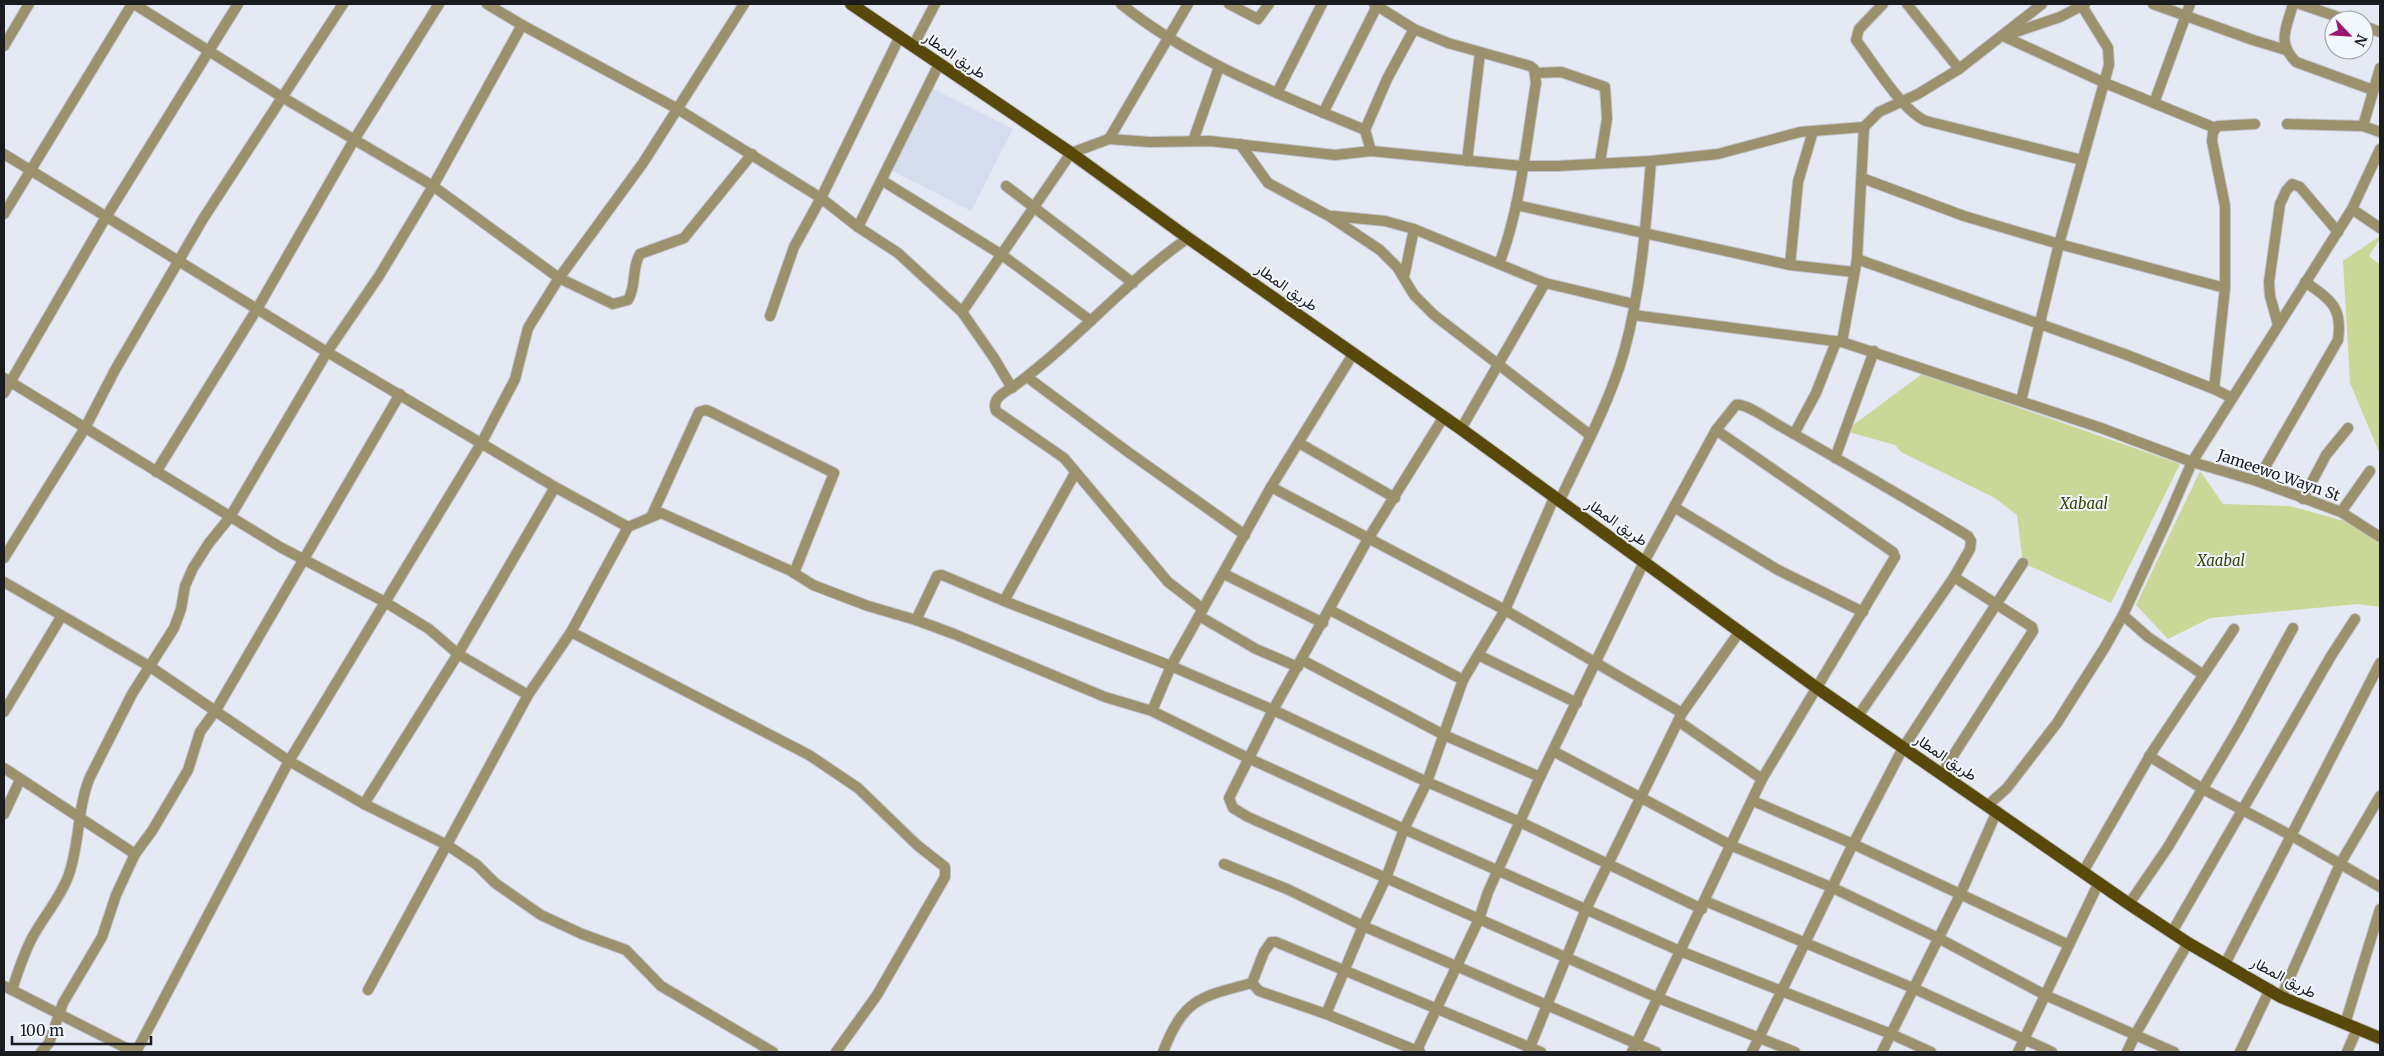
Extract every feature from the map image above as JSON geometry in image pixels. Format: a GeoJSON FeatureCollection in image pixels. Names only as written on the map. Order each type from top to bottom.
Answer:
{"type":"FeatureCollection","features":[{"type":"Feature","properties":{"kind":"main road","name":"طريق المطار"},"geometry":{"type":"LineString","coordinates":[[851,4],[1071,153],[1188,238],[1460,429],[1818,688],[2129,904],[2188,943],[2282,997],[2380,1038]]}},
{"type":"Feature","properties":{"kind":"street"},"geometry":{"type":"LineString","coordinates":[[4,46],[29,4]]}},
{"type":"Feature","properties":{"kind":"street"},"geometry":{"type":"LineString","coordinates":[[4,214],[133,4],[282,97],[433,186],[559,278],[605,302],[613,304],[628,300],[635,285],[634,268],[640,254],[684,238],[752,154]]}},
{"type":"Feature","properties":{"kind":"street"},"geometry":{"type":"LineString","coordinates":[[4,393],[7,380],[238,4]]}},
{"type":"Feature","properties":{"kind":"street"},"geometry":{"type":"LineString","coordinates":[[4,558],[85,428],[115,370],[217,197],[344,4]]}},
{"type":"Feature","properties":{"kind":"street"},"geometry":{"type":"LineString","coordinates":[[156,472],[257,309],[354,140],[439,4]]}},
{"type":"Feature","properties":{"kind":"street"},"geometry":{"type":"LineString","coordinates":[[487,4],[522,25],[676,108],[752,154],[821,198],[858,227],[898,253],[962,312],[1012,388]]}},
{"type":"Feature","properties":{"kind":"street"},"geometry":{"type":"LineString","coordinates":[[522,25],[433,186],[379,276],[327,352],[230,517],[209,543],[193,568],[185,586],[181,609],[174,628],[132,694],[90,777],[84,791],[78,817],[80,826],[68,876],[31,940],[8,988],[128,1049],[137,1050],[146,1036],[182,962],[289,761],[482,442],[515,379],[528,328],[559,278],[576,258],[643,163],[676,108],[744,4]]}},
{"type":"Feature","properties":{"kind":"street"},"geometry":{"type":"LineString","coordinates":[[913,46],[936,4]]}},
{"type":"Feature","properties":{"kind":"street"},"geometry":{"type":"LineString","coordinates":[[1120,4],[1167,36],[1219,67],[1365,130]]}},
{"type":"Feature","properties":{"kind":"street"},"geometry":{"type":"LineString","coordinates":[[1109,140],[1167,36],[1188,4]]}},
{"type":"Feature","properties":{"kind":"street"},"geometry":{"type":"LineString","coordinates":[[1230,4],[1258,19],[1269,4]]}},
{"type":"Feature","properties":{"kind":"street"},"geometry":{"type":"LineString","coordinates":[[1277,93],[1322,4]]}},
{"type":"Feature","properties":{"kind":"street"},"geometry":{"type":"LineString","coordinates":[[1883,4],[1859,29],[1856,40],[1902,102],[1915,115],[1926,121],[2082,160]]}},
{"type":"Feature","properties":{"kind":"street"},"geometry":{"type":"LineString","coordinates":[[1907,4],[1959,69]]}},
{"type":"Feature","properties":{"kind":"street"},"geometry":{"type":"LineString","coordinates":[[962,312],[1071,153],[1109,140],[1193,141],[1240,144],[1335,155],[1371,151],[1522,166],[1651,161],[1718,154],[1755,142],[1813,131],[1864,127],[1879,112],[1902,102],[1959,69],[2042,4]]}},
{"type":"Feature","properties":{"kind":"street"},"geometry":{"type":"LineString","coordinates":[[2153,4],[2252,40],[2286,50]]}},
{"type":"Feature","properties":{"kind":"street"},"geometry":{"type":"LineString","coordinates":[[2154,103],[2190,4]]}},
{"type":"Feature","properties":{"kind":"street"},"geometry":{"type":"LineString","coordinates":[[2293,4],[2283,40],[2286,50],[2296,62],[2373,90]]}},
{"type":"Feature","properties":{"kind":"street"},"geometry":{"type":"LineString","coordinates":[[2300,4],[2324,12]]}},
{"type":"Feature","properties":{"kind":"street"},"geometry":{"type":"LineString","coordinates":[[1324,113],[1375,5],[1414,29],[1480,54],[1530,66],[1536,73],[1536,83],[1516,205],[1507,242],[1498,264]]}},
{"type":"Feature","properties":{"kind":"street"},"geometry":{"type":"LineString","coordinates":[[2003,36],[2060,17],[2084,5],[2108,48],[2110,56],[2105,83],[2059,244],[2022,401]]}},
{"type":"Feature","properties":{"kind":"street"},"geometry":{"type":"LineString","coordinates":[[1371,151],[1365,130],[1387,79],[1414,29]]}},
{"type":"Feature","properties":{"kind":"street"},"geometry":{"type":"LineString","coordinates":[[770,316],[794,247],[821,198],[900,36]]}},
{"type":"Feature","properties":{"kind":"street"},"geometry":{"type":"LineString","coordinates":[[2003,36],[2105,83],[2215,128],[2218,126],[2255,124]]}},
{"type":"Feature","properties":{"kind":"street"},"geometry":{"type":"LineString","coordinates":[[1467,161],[1480,54]]}},
{"type":"Feature","properties":{"kind":"street"},"geometry":{"type":"LineString","coordinates":[[858,227],[883,181],[939,64]]}},
{"type":"Feature","properties":{"kind":"street"},"geometry":{"type":"LineString","coordinates":[[1193,141],[1219,67]]}},
{"type":"Feature","properties":{"kind":"street"},"geometry":{"type":"LineString","coordinates":[[2363,126],[2380,68]]}},
{"type":"Feature","properties":{"kind":"street"},"geometry":{"type":"LineString","coordinates":[[1536,73],[1561,72],[1605,87],[1607,119],[1600,162]]}},
{"type":"Feature","properties":{"kind":"street"},"geometry":{"type":"LineString","coordinates":[[2287,124],[2363,126],[2380,132]]}},
{"type":"Feature","properties":{"kind":"street"},"geometry":{"type":"LineString","coordinates":[[1794,434],[1816,393],[1839,342],[1856,259],[1864,127]]}},
{"type":"Feature","properties":{"kind":"street"},"geometry":{"type":"LineString","coordinates":[[2214,389],[2225,288],[2224,206],[2212,141],[2215,128]]}},
{"type":"Feature","properties":{"kind":"street"},"geometry":{"type":"LineString","coordinates":[[1790,265],[1798,182],[1813,131]]}},
{"type":"Feature","properties":{"kind":"street"},"geometry":{"type":"LineString","coordinates":[[1240,144],[1268,183],[1329,216],[1380,250],[1404,277],[1414,295],[1434,316],[1590,435]]}},
{"type":"Feature","properties":{"kind":"street"},"geometry":{"type":"LineString","coordinates":[[1882,1052],[1960,895],[1992,808],[2057,723],[2123,615],[2192,462],[2352,209],[2380,149]]}},
{"type":"Feature","properties":{"kind":"street"},"geometry":{"type":"LineString","coordinates":[[4,154],[327,352],[482,442],[555,487],[628,527]]}},
{"type":"Feature","properties":{"kind":"street"},"geometry":{"type":"LineString","coordinates":[[1326,1014],[1363,926],[1386,878],[1404,829],[1426,782],[1463,680],[1505,610],[1609,394],[1624,353],[1633,316],[1651,161]]}},
{"type":"Feature","properties":{"kind":"street"},"geometry":{"type":"LineString","coordinates":[[1862,178],[1964,216],[2059,244],[2225,288]]}},
{"type":"Feature","properties":{"kind":"street"},"geometry":{"type":"LineString","coordinates":[[883,181],[1002,255],[1091,320]]}},
{"type":"Feature","properties":{"kind":"street"},"geometry":{"type":"LineString","coordinates":[[2278,325],[2270,296],[2269,282],[2280,204],[2286,191],[2292,184],[2300,187],[2338,232]]}},
{"type":"Feature","properties":{"kind":"street"},"geometry":{"type":"LineString","coordinates":[[1006,186],[1133,283]]}},
{"type":"Feature","properties":{"kind":"street"},"geometry":{"type":"LineString","coordinates":[[1516,205],[1790,265],[1854,272]]}},
{"type":"Feature","properties":{"kind":"street"},"geometry":{"type":"LineString","coordinates":[[2352,209],[2380,228]]}},
{"type":"Feature","properties":{"kind":"street"},"geometry":{"type":"LineString","coordinates":[[1329,216],[1384,221],[1414,230],[1544,283],[1634,304]]}},
{"type":"Feature","properties":{"kind":"street"},"geometry":{"type":"LineString","coordinates":[[1404,277],[1414,230]]}},
{"type":"Feature","properties":{"kind":"street"},"geometry":{"type":"LineString","coordinates":[[1188,238],[1133,283],[1027,376],[997,398],[995,402],[996,411],[1064,458],[1168,582],[1201,612],[1256,648],[1300,663],[1444,735],[1540,777]]}},
{"type":"Feature","properties":{"kind":"street"},"geometry":{"type":"LineString","coordinates":[[1856,259],[2040,324],[2214,389],[2232,398]]}},
{"type":"Feature","properties":{"kind":"street"},"geometry":{"type":"LineString","coordinates":[[2257,481],[2338,340],[2340,326],[2337,311],[2329,298],[2305,282]]}},
{"type":"Feature","properties":{"kind":"street"},"geometry":{"type":"LineString","coordinates":[[1460,429],[1544,283]]}},
{"type":"Feature","properties":{"kind":"street","name":"Jameewo_Wayn St"},"geometry":{"type":"LineString","coordinates":[[1633,316],[1839,342],[1874,352],[2022,401],[2192,462],[2257,481],[2341,512],[2380,536]]}},
{"type":"Feature","properties":{"kind":"street"},"geometry":{"type":"LineString","coordinates":[[1835,458],[1874,352]]}},
{"type":"Feature","properties":{"kind":"street"},"geometry":{"type":"LineString","coordinates":[[1152,711],[1170,666],[1224,574],[1271,487],[1353,354]]}},
{"type":"Feature","properties":{"kind":"street"},"geometry":{"type":"LineString","coordinates":[[1027,376],[1128,452],[1245,535]]}},
{"type":"Feature","properties":{"kind":"street"},"geometry":{"type":"LineString","coordinates":[[7,380],[302,560],[385,602],[429,629],[458,654],[528,695]]}},
{"type":"Feature","properties":{"kind":"street"},"geometry":{"type":"LineString","coordinates":[[41,1052],[49,1043],[59,1013],[102,937],[116,895],[135,854],[152,831],[188,770],[200,732],[216,710],[400,394]]}},
{"type":"Feature","properties":{"kind":"street"},"geometry":{"type":"LineString","coordinates":[[1252,983],[1259,991],[1326,1014],[1417,1052],[1479,919],[1540,777],[1644,562],[1716,430],[1734,407],[1740,404],[1968,536],[1971,541],[1970,549],[1954,576],[1858,716]]}},
{"type":"Feature","properties":{"kind":"street"},"geometry":{"type":"LineString","coordinates":[[652,515],[699,412],[706,410],[711,412],[834,473],[794,574]]}},
{"type":"Feature","properties":{"kind":"street"},"geometry":{"type":"LineString","coordinates":[[1443,418],[1368,539],[1273,710],[1229,798],[1233,808],[1248,818],[1566,958],[1658,998],[1794,1052]]}},
{"type":"Feature","properties":{"kind":"street"},"geometry":{"type":"LineString","coordinates":[[2303,498],[2326,455],[2348,428]]}},
{"type":"Feature","properties":{"kind":"street"},"geometry":{"type":"LineString","coordinates":[[1634,1048],[1762,779],[1895,557],[1893,552],[1716,430]]}},
{"type":"Feature","properties":{"kind":"street"},"geometry":{"type":"LineString","coordinates":[[1299,442],[1395,498]]}},
{"type":"Feature","properties":{"kind":"street"},"geometry":{"type":"LineString","coordinates":[[2341,512],[2370,471]]}},
{"type":"Feature","properties":{"kind":"street"},"geometry":{"type":"LineString","coordinates":[[1004,601],[1075,473]]}},
{"type":"Feature","properties":{"kind":"street"},"geometry":{"type":"LineString","coordinates":[[364,804],[458,654],[555,487]]}},
{"type":"Feature","properties":{"kind":"street"},"geometry":{"type":"LineString","coordinates":[[1271,487],[1505,610],[1597,662],[1680,717],[1762,779]]}},
{"type":"Feature","properties":{"kind":"street"},"geometry":{"type":"LineString","coordinates":[[1674,507],[1778,570],[1863,612]]}},
{"type":"Feature","properties":{"kind":"street"},"geometry":{"type":"LineString","coordinates":[[368,990],[528,695],[571,632],[628,527],[660,513],[669,515],[794,574],[813,585],[850,600],[916,620],[1096,694],[1152,711],[1250,759],[1680,951],[1891,1034],[1931,1052]]}},
{"type":"Feature","properties":{"kind":"street"},"geometry":{"type":"LineString","coordinates":[[1752,1052],[1783,993],[1853,844],[1903,748],[2023,563]]}},
{"type":"Feature","properties":{"kind":"street"},"geometry":{"type":"LineString","coordinates":[[1224,574],[1322,622]]}},
{"type":"Feature","properties":{"kind":"street"},"geometry":{"type":"LineString","coordinates":[[916,620],[937,576],[940,575],[1170,666],[1273,710],[1426,782],[1520,822],[1608,866],[1913,988],[2052,1052]]}},
{"type":"Feature","properties":{"kind":"street"},"geometry":{"type":"LineString","coordinates":[[1942,773],[2033,631],[2032,627],[1954,576]]}},
{"type":"Feature","properties":{"kind":"street"},"geometry":{"type":"LineString","coordinates":[[4,582],[61,617],[149,666],[289,761],[364,804],[447,845],[477,866],[495,883],[541,915],[582,934],[626,950],[662,986],[773,1052]]}},
{"type":"Feature","properties":{"kind":"street"},"geometry":{"type":"LineString","coordinates":[[1330,610],[1463,680]]}},
{"type":"Feature","properties":{"kind":"street"},"geometry":{"type":"LineString","coordinates":[[2123,615],[2148,637],[2202,674]]}},
{"type":"Feature","properties":{"kind":"street"},"geometry":{"type":"LineString","coordinates":[[4,712],[61,617]]}},
{"type":"Feature","properties":{"kind":"street"},"geometry":{"type":"LineString","coordinates":[[2172,932],[2330,656],[2355,619]]}},
{"type":"Feature","properties":{"kind":"street"},"geometry":{"type":"LineString","coordinates":[[2129,904],[2168,847],[2238,729],[2293,628]]}},
{"type":"Feature","properties":{"kind":"street"},"geometry":{"type":"LineString","coordinates":[[2083,872],[2149,756],[2202,674],[2234,629]]}},
{"type":"Feature","properties":{"kind":"street"},"geometry":{"type":"LineString","coordinates":[[1529,1050],[1549,1005],[1586,909],[1680,717],[1740,631]]}},
{"type":"Feature","properties":{"kind":"street"},"geometry":{"type":"LineString","coordinates":[[571,632],[809,755],[858,788],[917,845],[946,867],[945,877],[877,994],[836,1052]]}},
{"type":"Feature","properties":{"kind":"street"},"geometry":{"type":"LineString","coordinates":[[1478,655],[1576,703]]}},
{"type":"Feature","properties":{"kind":"street"},"geometry":{"type":"LineString","coordinates":[[2225,964],[2380,663]]}},
{"type":"Feature","properties":{"kind":"street"},"geometry":{"type":"LineString","coordinates":[[1553,751],[1640,799],[1730,845],[1833,888],[1938,938],[2045,995],[2174,1052]]}},
{"type":"Feature","properties":{"kind":"street"},"geometry":{"type":"LineString","coordinates":[[2149,756],[2380,887]]}},
{"type":"Feature","properties":{"kind":"street"},"geometry":{"type":"LineString","coordinates":[[4,768],[135,854]]}},
{"type":"Feature","properties":{"kind":"street"},"geometry":{"type":"LineString","coordinates":[[4,814],[20,780]]}},
{"type":"Feature","properties":{"kind":"street"},"geometry":{"type":"LineString","coordinates":[[2282,997],[2340,864],[2380,796]]}},
{"type":"Feature","properties":{"kind":"street"},"geometry":{"type":"LineString","coordinates":[[1753,801],[1853,844],[2069,945]]}},
{"type":"Feature","properties":{"kind":"street"},"geometry":{"type":"LineString","coordinates":[[1224,864],[1287,889],[1363,926],[1549,1005],[1634,1048],[1656,1052]]}},
{"type":"Feature","properties":{"kind":"street"},"geometry":{"type":"LineString","coordinates":[[2018,1052],[2099,882]]}},
{"type":"Feature","properties":{"kind":"street"},"geometry":{"type":"LineString","coordinates":[[2347,1052],[2351,1027],[2380,910]]}},
{"type":"Feature","properties":{"kind":"street"},"geometry":{"type":"LineString","coordinates":[[1252,983],[1264,952],[1271,942],[1284,944],[1344,972],[1437,1009],[1529,1050],[1541,1052]]}},
{"type":"Feature","properties":{"kind":"street"},"geometry":{"type":"LineString","coordinates":[[2127,1052],[2188,943]]}},
{"type":"Feature","properties":{"kind":"street"},"geometry":{"type":"LineString","coordinates":[[1163,1052],[1176,1025],[1194,1002],[1204,996],[1252,983]]}},
{"type":"Feature","properties":{"kind":"street"},"geometry":{"type":"LineString","coordinates":[[2240,1052],[2270,989]]}},
{"type":"Feature","properties":{"kind":"shaded area"},"geometry":{"type":"Polygon","coordinates":[[[933,89],[1013,129],[971,211],[892,171],[933,89]]]}},
{"type":"Feature","properties":{"kind":"green space"},"geometry":{"type":"Polygon","coordinates":[[[2380,236],[2369,256],[2380,265],[2380,454],[2350,383],[2343,261],[2380,236]]]}},
{"type":"Feature","properties":{"kind":"green space","name":"Xabaal"},"geometry":{"type":"Polygon","coordinates":[[[1922,374],[2180,464],[2111,603],[2023,563],[2017,515],[1995,498],[1901,452],[1895,445],[1845,431],[1922,374]]]}},
{"type":"Feature","properties":{"kind":"green space","name":"Xaabal"},"geometry":{"type":"Polygon","coordinates":[[[2200,471],[2223,504],[2290,506],[2362,526],[2380,539],[2380,607],[2358,604],[2210,618],[2168,639],[2136,605],[2200,471]]]}}]}
